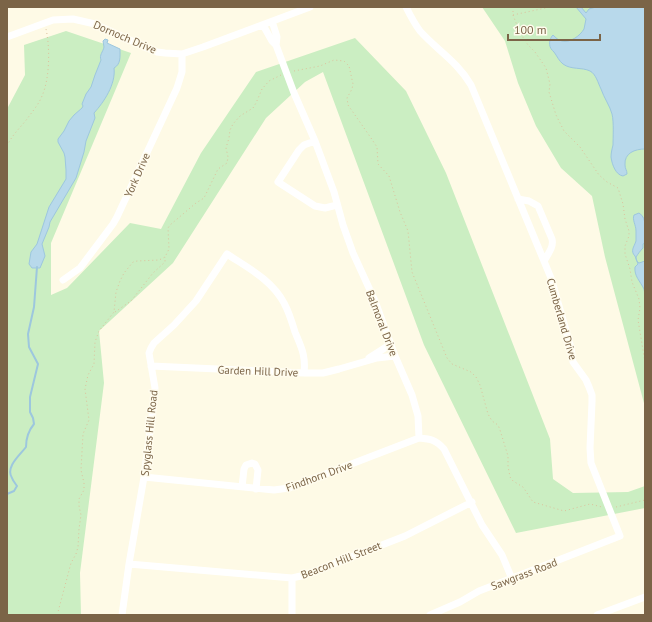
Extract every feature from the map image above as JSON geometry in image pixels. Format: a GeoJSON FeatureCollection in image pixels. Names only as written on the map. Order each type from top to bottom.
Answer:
{"type":"FeatureCollection","features":[{"type":"Feature","properties":{"kind":"street","name":"Dornoch Drive"},"geometry":{"type":"LineString","coordinates":[[7,37],[53,20],[73,19],[95,24],[157,52],[165,54],[182,54],[310,7]]}},
{"type":"Feature","properties":{"kind":"street","name":"Cumberland Drive"},"geometry":{"type":"LineString","coordinates":[[406,7],[420,30],[454,62],[466,76],[471,85],[551,278],[573,362],[586,380],[592,394],[590,456],[620,536]]}},
{"type":"Feature","properties":{"kind":"street","name":"Balmoral Drive"},"geometry":{"type":"LineString","coordinates":[[272,21],[277,37],[276,45]]}},
{"type":"Feature","properties":{"kind":"street","name":"Balmoral Drive"},"geometry":{"type":"LineString","coordinates":[[263,25],[276,45],[334,192],[348,240],[375,301],[415,406],[418,416],[419,438]]}},
{"type":"Feature","properties":{"kind":"street","name":"York Drive"},"geometry":{"type":"LineString","coordinates":[[63,280],[80,268],[119,214],[177,88],[182,72],[182,54]]}},
{"type":"Feature","properties":{"kind":"street"},"geometry":{"type":"LineString","coordinates":[[314,141],[304,145],[299,150],[278,182],[315,206],[325,208],[337,205]]}},
{"type":"Feature","properties":{"kind":"street"},"geometry":{"type":"LineString","coordinates":[[518,199],[529,201],[538,206],[552,239],[552,247],[544,261]]}},
{"type":"Feature","properties":{"kind":"street","name":"Spyglass Hill Road"},"geometry":{"type":"LineString","coordinates":[[122,615],[144,477],[155,393],[149,353],[154,343],[174,325],[196,301],[227,254],[263,278],[280,296],[288,312],[304,355],[304,373]]}},
{"type":"Feature","properties":{"kind":"street","name":"Garden Hill Drive"},"geometry":{"type":"LineString","coordinates":[[364,362],[391,344]]}},
{"type":"Feature","properties":{"kind":"street","name":"Garden Hill Drive"},"geometry":{"type":"LineString","coordinates":[[151,366],[304,373],[323,372],[395,356]]}},
{"type":"Feature","properties":{"kind":"street"},"geometry":{"type":"LineString","coordinates":[[419,438],[430,439],[436,442],[444,450],[472,502],[482,525],[502,555],[512,579]]}},
{"type":"Feature","properties":{"kind":"street","name":"Findhorn Drive"},"geometry":{"type":"LineString","coordinates":[[144,477],[256,489],[274,490],[289,488],[419,438]]}},
{"type":"Feature","properties":{"kind":"street"},"geometry":{"type":"LineString","coordinates":[[242,487],[244,469],[246,465],[252,463],[255,464],[258,470],[256,489]]}},
{"type":"Feature","properties":{"kind":"street","name":"Beacon Hill Street"},"geometry":{"type":"LineString","coordinates":[[129,564],[292,578],[305,575],[405,536],[472,502]]}},
{"type":"Feature","properties":{"kind":"street","name":"Sawgrass Road"},"geometry":{"type":"LineString","coordinates":[[430,615],[460,602],[479,591],[620,536]]}},
{"type":"Feature","properties":{"kind":"street"},"geometry":{"type":"LineString","coordinates":[[292,578],[292,615]]}},
{"type":"Feature","properties":{"kind":"street"},"geometry":{"type":"LineString","coordinates":[[597,615],[645,597]]}},
{"type":"Feature","properties":{"kind":"path"},"geometry":{"type":"LineString","coordinates":[[513,7],[513,15],[520,33],[546,68],[550,84],[549,92],[556,115],[564,131],[580,147],[599,174],[607,182],[618,188],[629,231],[629,236],[625,246],[625,254],[630,269],[632,282],[639,299],[640,308],[638,320],[645,362]]}},
{"type":"Feature","properties":{"kind":"path"},"geometry":{"type":"LineString","coordinates":[[513,15],[550,7]]}},
{"type":"Feature","properties":{"kind":"path"},"geometry":{"type":"LineString","coordinates":[[7,146],[10,138],[27,119],[42,97],[46,86],[49,57],[48,37],[45,23]]}},
{"type":"Feature","properties":{"kind":"path"},"geometry":{"type":"LineString","coordinates":[[58,615],[71,563],[78,546],[81,515],[78,499],[84,490],[82,470],[83,434],[89,420],[85,389],[88,375],[94,364],[95,342],[99,331],[114,312],[131,301],[153,273],[165,262],[165,257],[169,250],[168,228],[196,203],[204,198],[218,169],[227,163],[228,157],[226,148],[233,124],[240,116],[253,108],[262,89],[269,81],[286,72],[320,66],[334,60],[344,61],[349,66],[353,84],[348,98],[348,105],[377,147],[378,164],[389,176],[400,212],[408,231],[412,272],[447,358],[452,364],[471,372],[476,377],[488,414],[492,421],[498,425],[500,430],[508,456],[510,477],[523,487],[533,502],[564,511],[590,504],[609,508],[645,500]]}},
{"type":"Feature","properties":{"kind":"path"},"geometry":{"type":"LineString","coordinates":[[114,312],[116,292],[120,281],[124,273],[133,262],[137,260],[159,260],[165,257]]}},
{"type":"Feature","properties":{"kind":"green space"},"geometry":{"type":"Polygon","coordinates":[[[482,7],[645,7],[645,407],[605,257],[592,196],[561,168],[536,126],[518,83],[505,41],[482,7]]]}},
{"type":"Feature","properties":{"kind":"green space"},"geometry":{"type":"Polygon","coordinates":[[[66,31],[131,53],[51,243],[51,295],[67,288],[130,223],[161,229],[201,153],[256,72],[355,38],[406,91],[446,173],[550,439],[553,479],[573,493],[628,492],[645,486],[645,508],[516,533],[424,345],[323,72],[305,82],[266,118],[173,263],[99,331],[104,383],[80,573],[81,615],[7,615],[7,109],[25,75],[24,45],[66,31]]]}},
{"type":"Feature","properties":{"kind":"water"},"geometry":{"type":"Polygon","coordinates":[[[576,7],[581,7],[586,13],[589,9],[596,7],[645,7],[645,149],[631,152],[626,157],[625,166],[627,174],[623,176],[616,172],[612,163],[612,114],[595,76],[590,71],[566,66],[559,60],[550,47],[550,40],[553,35],[561,41],[568,41],[580,34],[584,29],[586,19],[576,7]]]}},
{"type":"Feature","properties":{"kind":"water"},"geometry":{"type":"Polygon","coordinates":[[[105,39],[108,40],[107,43],[120,49],[119,62],[114,68],[111,86],[102,104],[94,113],[95,118],[86,141],[76,178],[50,222],[42,244],[45,256],[40,268],[32,268],[29,264],[31,252],[37,244],[49,207],[66,179],[65,157],[58,139],[69,121],[83,106],[82,104],[91,87],[101,60],[104,47],[103,41],[105,39]]]}},
{"type":"Feature","properties":{"kind":"water"},"geometry":{"type":"Polygon","coordinates":[[[639,213],[642,215],[645,222],[645,243],[643,244],[643,248],[636,259],[633,252],[633,247],[636,241],[634,215],[639,213]]]}},
{"type":"Feature","properties":{"kind":"water"},"geometry":{"type":"Polygon","coordinates":[[[637,261],[639,263],[645,261],[645,302],[644,289],[635,273],[635,267],[638,264],[637,261]]]}},
{"type":"Feature","properties":{"kind":"waterway"},"geometry":{"type":"LineString","coordinates":[[7,494],[14,491],[17,486],[12,479],[10,470],[14,461],[26,447],[28,435],[34,424],[30,412],[30,397],[38,364],[29,347],[28,334],[34,307],[37,267]]}}]}
